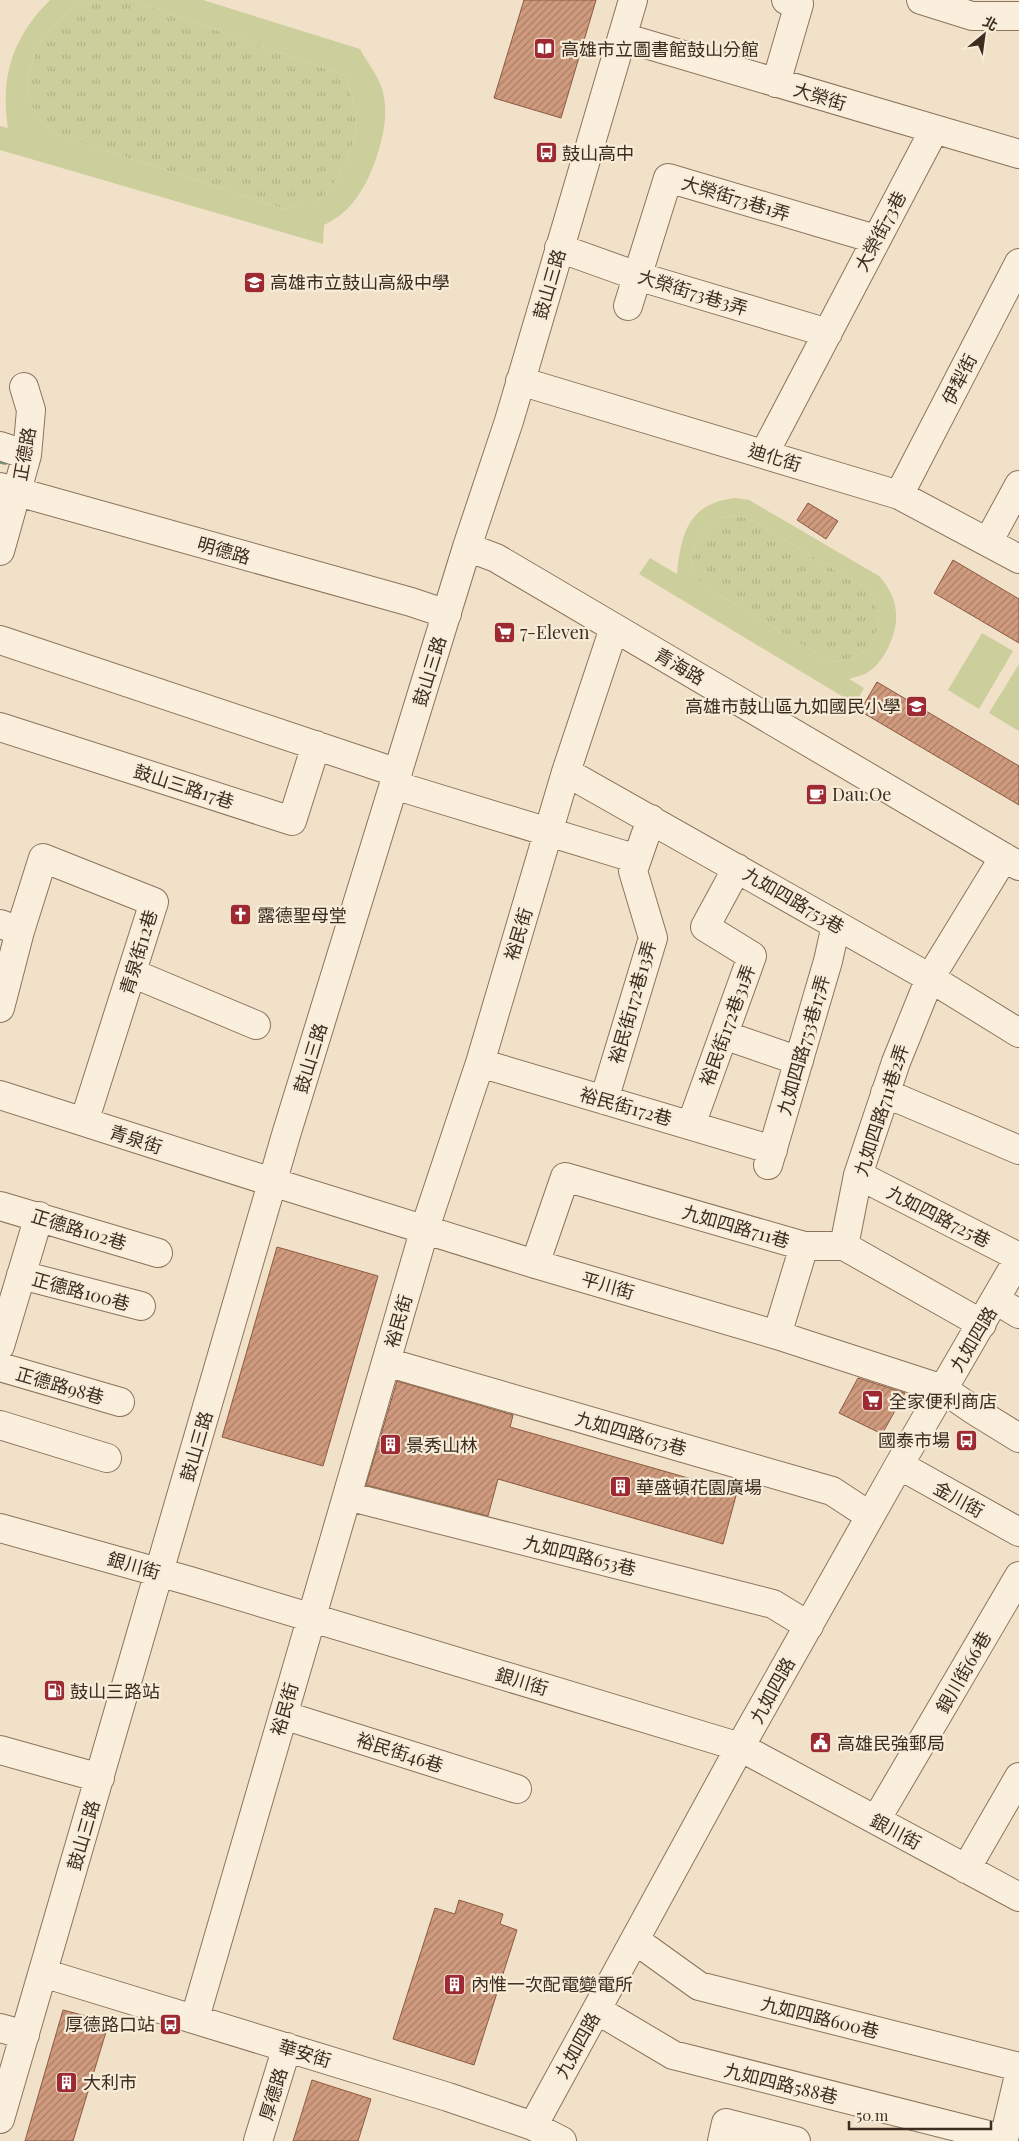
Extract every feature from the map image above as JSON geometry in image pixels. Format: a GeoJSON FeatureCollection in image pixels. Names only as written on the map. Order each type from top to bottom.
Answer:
{"type":"FeatureCollection","features":[{"type":"Feature","properties":{"kind":"street","name":"鼓山三路"},"geometry":{"type":"LineString","coordinates":[[0,2119],[12,2032],[44,1973],[272,1182],[467,547],[520,381],[632,0]]}},
{"type":"Feature","properties":{"kind":"street"},"geometry":{"type":"LineString","coordinates":[[776,83],[799,4],[786,0]]}},
{"type":"Feature","properties":{"kind":"street"},"geometry":{"type":"LineString","coordinates":[[921,0],[972,16],[1019,16]]}},
{"type":"Feature","properties":{"kind":"street","name":"大榮街"},"geometry":{"type":"LineString","coordinates":[[622,37],[1019,154]]}},
{"type":"Feature","properties":{"kind":"street","name":"大榮街73巷"},"geometry":{"type":"LineString","coordinates":[[764,454],[875,239],[934,130]]}},
{"type":"Feature","properties":{"kind":"street","name":"大榮街73巷1弄"},"geometry":{"type":"LineString","coordinates":[[628,306],[668,178],[875,239]]}},
{"type":"Feature","properties":{"kind":"street","name":"大榮街73巷3弄"},"geometry":{"type":"LineString","coordinates":[[559,248],[637,276],[828,333]]}},
{"type":"Feature","properties":{"kind":"street","name":"伊犁街"},"geometry":{"type":"LineString","coordinates":[[899,495],[1019,263]]}},
{"type":"Feature","properties":{"kind":"street","name":"迪化街"},"geometry":{"type":"LineString","coordinates":[[520,381],[899,495],[1019,559]]}},
{"type":"Feature","properties":{"kind":"street","name":"正德路"},"geometry":{"type":"LineString","coordinates":[[0,551],[8,490],[26,455],[31,410],[24,387]]}},
{"type":"Feature","properties":{"kind":"street"},"geometry":{"type":"LineString","coordinates":[[0,446],[26,455]]}},
{"type":"Feature","properties":{"kind":"street"},"geometry":{"type":"LineString","coordinates":[[988,542],[1019,484]]}},
{"type":"Feature","properties":{"kind":"street","name":"明德路"},"geometry":{"type":"LineString","coordinates":[[8,490],[447,614]]}},
{"type":"Feature","properties":{"kind":"street","name":"青海路"},"geometry":{"type":"LineString","coordinates":[[467,547],[496,558],[1011,861]]}},
{"type":"Feature","properties":{"kind":"street","name":"裕民街"},"geometry":{"type":"LineString","coordinates":[[195,2018],[310,1617],[425,1228],[480,1063],[566,772],[614,628]]}},
{"type":"Feature","properties":{"kind":"street"},"geometry":{"type":"LineString","coordinates":[[0,640],[316,745],[396,779],[637,859]]}},
{"type":"Feature","properties":{"kind":"street","name":"鼓山三路17巷"},"geometry":{"type":"LineString","coordinates":[[0,727],[292,821],[316,745]]}},
{"type":"Feature","properties":{"kind":"street","name":"九如四路753巷"},"geometry":{"type":"LineString","coordinates":[[566,772],[930,978],[1019,1033]]}},
{"type":"Feature","properties":{"kind":"street","name":"裕民街172巷13弄"},"geometry":{"type":"LineString","coordinates":[[604,1100],[653,938],[633,871],[651,819]]}},
{"type":"Feature","properties":{"kind":"street","name":"青泉街12巷"},"geometry":{"type":"LineString","coordinates":[[10,927],[43,858],[154,902],[84,1122]]}},
{"type":"Feature","properties":{"kind":"street","name":"九如四路711巷2弄"},"geometry":{"type":"LineString","coordinates":[[844,1246],[858,1176],[885,1093],[930,978],[1011,861]]}},
{"type":"Feature","properties":{"kind":"street","name":"裕民街172巷31弄"},"geometry":{"type":"LineString","coordinates":[[691,1125],[752,956],[704,927],[737,868]]}},
{"type":"Feature","properties":{"kind":"street","name":"九如四路753巷17弄"},"geometry":{"type":"LineString","coordinates":[[770,1158],[836,925]]}},
{"type":"Feature","properties":{"kind":"street"},"geometry":{"type":"LineString","coordinates":[[0,1008],[10,927]]}},
{"type":"Feature","properties":{"kind":"street"},"geometry":{"type":"LineString","coordinates":[[132,973],[256,1025]]}},
{"type":"Feature","properties":{"kind":"street"},"geometry":{"type":"LineString","coordinates":[[724,1035],[799,1061]]}},
{"type":"Feature","properties":{"kind":"street","name":"裕民街172巷"},"geometry":{"type":"LineString","coordinates":[[480,1063],[691,1125],[770,1158]]}},
{"type":"Feature","properties":{"kind":"street"},"geometry":{"type":"LineString","coordinates":[[885,1093],[1019,1150]]}},
{"type":"Feature","properties":{"kind":"street","name":"青泉街"},"geometry":{"type":"LineString","coordinates":[[0,1095],[272,1182]]}},
{"type":"Feature","properties":{"kind":"street","name":"九如四路725巷"},"geometry":{"type":"LineString","coordinates":[[858,1176],[1019,1257]]}},
{"type":"Feature","properties":{"kind":"street","name":"九如四路711巷"},"geometry":{"type":"LineString","coordinates":[[535,1264],[565,1177],[804,1246],[844,1246],[982,1324]]}},
{"type":"Feature","properties":{"kind":"street","name":"平川街"},"geometry":{"type":"LineString","coordinates":[[272,1182],[425,1228],[535,1264],[777,1335],[943,1388],[972,1409],[1019,1438]]}},
{"type":"Feature","properties":{"kind":"street","name":"正德路102巷"},"geometry":{"type":"LineString","coordinates":[[0,1206],[39,1216],[158,1253]]}},
{"type":"Feature","properties":{"kind":"street"},"geometry":{"type":"LineString","coordinates":[[0,1346],[39,1216]]}},
{"type":"Feature","properties":{"kind":"street"},"geometry":{"type":"LineString","coordinates":[[777,1335],[804,1246]]}},
{"type":"Feature","properties":{"kind":"street","name":"九如四路"},"geometry":{"type":"LineString","coordinates":[[532,2126],[870,1516],[996,1300],[1019,1257]]}},
{"type":"Feature","properties":{"kind":"street","name":"正德路100巷"},"geometry":{"type":"LineString","coordinates":[[21,1275],[141,1306]]}},
{"type":"Feature","properties":{"kind":"street"},"geometry":{"type":"LineString","coordinates":[[996,1300],[1019,1314]]}},
{"type":"Feature","properties":{"kind":"street","name":"九如四路673巷"},"geometry":{"type":"LineString","coordinates":[[386,1362],[832,1491],[870,1516]]}},
{"type":"Feature","properties":{"kind":"street","name":"正德路98巷"},"geometry":{"type":"LineString","coordinates":[[0,1367],[120,1402]]}},
{"type":"Feature","properties":{"kind":"street"},"geometry":{"type":"LineString","coordinates":[[0,1425],[107,1458]]}},
{"type":"Feature","properties":{"kind":"street","name":"金川街"},"geometry":{"type":"LineString","coordinates":[[899,1465],[1019,1532]]}},
{"type":"Feature","properties":{"kind":"street","name":"九如四路653巷"},"geometry":{"type":"LineString","coordinates":[[347,1496],[773,1604],[809,1626]]}},
{"type":"Feature","properties":{"kind":"street","name":"銀川街"},"geometry":{"type":"LineString","coordinates":[[0,1528],[160,1572],[740,1748],[1019,1897]]}},
{"type":"Feature","properties":{"kind":"street","name":"銀川街66巷"},"geometry":{"type":"LineString","coordinates":[[876,1820],[1019,1576]]}},
{"type":"Feature","properties":{"kind":"street","name":"裕民街46巷"},"geometry":{"type":"LineString","coordinates":[[283,1715],[517,1789]]}},
{"type":"Feature","properties":{"kind":"street"},"geometry":{"type":"LineString","coordinates":[[0,1750],[100,1778]]}},
{"type":"Feature","properties":{"kind":"street"},"geometry":{"type":"LineString","coordinates":[[966,1869],[1019,1776]]}},
{"type":"Feature","properties":{"kind":"street","name":"九如四路600巷"},"geometry":{"type":"LineString","coordinates":[[635,1940],[699,1986],[1019,2066]]}},
{"type":"Feature","properties":{"kind":"street","name":"華安街"},"geometry":{"type":"LineString","coordinates":[[44,1973],[467,2103],[532,2126],[562,2141]]}},
{"type":"Feature","properties":{"kind":"street","name":"九如四路588巷"},"geometry":{"type":"LineString","coordinates":[[597,2010],[673,2055],[1004,2140],[1017,2088]]}},
{"type":"Feature","properties":{"kind":"street","name":"厚德路"},"geometry":{"type":"LineString","coordinates":[[258,2141],[287,2047]]}},
{"type":"Feature","properties":{"kind":"street"},"geometry":{"type":"LineString","coordinates":[[722,2141],[726,2122],[796,2141]]}},
{"type":"Feature","properties":{"kind":"green space"},"geometry":{"type":"Polygon","coordinates":[[[50,0],[86,0],[62,17],[51,28],[35,54],[31,68],[28,83],[30,102],[49,132],[284,209],[307,204],[323,197],[331,188],[349,154],[353,143],[356,121],[353,100],[344,75],[131,0],[203,0],[360,49],[378,78],[383,91],[385,123],[378,152],[368,179],[351,205],[337,218],[324,225],[323,244],[0,150],[0,126],[8,128],[6,91],[12,58],[27,28],[50,0]]]}},
{"type":"Feature","properties":{"kind":"green space"},"geometry":{"type":"Polygon","coordinates":[[[86,0],[131,0],[344,75],[353,100],[356,121],[355,132],[349,154],[329,190],[323,197],[312,202],[284,209],[49,132],[30,102],[28,83],[31,68],[35,54],[51,28],[62,17],[86,0]]]}},
{"type":"Feature","properties":{"kind":"green space"},"geometry":{"type":"Polygon","coordinates":[[[735,498],[749,500],[879,576],[886,584],[896,610],[895,629],[888,648],[875,666],[865,674],[849,679],[864,688],[855,704],[639,574],[650,558],[677,574],[681,546],[690,522],[697,513],[719,501],[735,498]],[[724,517],[714,522],[704,532],[693,552],[692,565],[697,578],[703,585],[831,662],[845,661],[858,656],[874,638],[878,627],[878,614],[875,602],[867,589],[748,518],[724,517]]]}},
{"type":"Feature","properties":{"kind":"green space"},"geometry":{"type":"Polygon","coordinates":[[[734,516],[748,518],[867,589],[875,602],[878,614],[878,627],[874,638],[867,648],[858,656],[845,661],[831,662],[703,585],[693,568],[692,559],[696,545],[704,532],[714,522],[721,518],[734,516]]]}},
{"type":"Feature","properties":{"kind":"green space"},"geometry":{"type":"Polygon","coordinates":[[[982,633],[1013,651],[979,709],[948,690],[982,633]]]}},
{"type":"Feature","properties":{"kind":"green space"},"geometry":{"type":"Polygon","coordinates":[[[1019,664],[1019,731],[989,713],[1019,664]]]}},
{"type":"Feature","properties":{"kind":"building","name":"高雄市立圖書館鼓山分館"},"geometry":{"type":"Polygon","coordinates":[[[524,0],[596,0],[561,118],[494,98],[524,0]]]}},
{"type":"Feature","properties":{"kind":"building"},"geometry":{"type":"Polygon","coordinates":[[[808,503],[838,521],[826,539],[797,520],[808,503]]]}},
{"type":"Feature","properties":{"kind":"building"},"geometry":{"type":"Polygon","coordinates":[[[953,560],[1019,599],[1019,643],[934,593],[953,560]]]}},
{"type":"Feature","properties":{"kind":"building"},"geometry":{"type":"Polygon","coordinates":[[[877,682],[1019,766],[1019,805],[860,711],[877,682]]]}},
{"type":"Feature","properties":{"kind":"building"},"geometry":{"type":"Polygon","coordinates":[[[277,1247],[378,1276],[323,1466],[222,1437],[277,1247]]]}},
{"type":"Feature","properties":{"kind":"building","name":"全家便利商店"},"geometry":{"type":"Polygon","coordinates":[[[858,1378],[905,1393],[882,1434],[839,1413],[858,1378]]]}},
{"type":"Feature","properties":{"kind":"building"},"geometry":{"type":"Polygon","coordinates":[[[397,1381],[513,1415],[510,1427],[737,1492],[723,1544],[498,1479],[488,1516],[366,1485],[397,1381]]]}},
{"type":"Feature","properties":{"kind":"building","name":"內惟一次配電變電所"},"geometry":{"type":"Polygon","coordinates":[[[459,1900],[503,1914],[500,1924],[517,1930],[474,2065],[393,2039],[435,1908],[455,1914],[459,1900]]]}},
{"type":"Feature","properties":{"kind":"building","name":"大利市"},"geometry":{"type":"Polygon","coordinates":[[[63,2010],[109,2022],[73,2141],[25,2141],[63,2010]]]}},
{"type":"Feature","properties":{"kind":"building"},"geometry":{"type":"Polygon","coordinates":[[[312,2080],[371,2099],[358,2141],[293,2141],[312,2080]]]}},
{"type":"Feature","properties":{"kind":"waterway"},"geometry":{"type":"LineString","coordinates":[[0,461],[5,462]]}},
{"type":"Feature","properties":{"kind":"place","name":"高雄市立圖書館鼓山分館"},"geometry":{"type":"Point","coordinates":[545,49]}},
{"type":"Feature","properties":{"kind":"place","name":"鼓山高中"},"geometry":{"type":"Point","coordinates":[546,153]}},
{"type":"Feature","properties":{"kind":"place","name":"高雄市立鼓山高級中學"},"geometry":{"type":"Point","coordinates":[254,282]}},
{"type":"Feature","properties":{"kind":"place","name":"7-Eleven"},"geometry":{"type":"Point","coordinates":[504,632]}},
{"type":"Feature","properties":{"kind":"place","name":"高雄市鼓山區九如國民小學"},"geometry":{"type":"Point","coordinates":[917,706]}},
{"type":"Feature","properties":{"kind":"place","name":"Dau.Oe"},"geometry":{"type":"Point","coordinates":[816,794]}},
{"type":"Feature","properties":{"kind":"place","name":"露德聖母堂"},"geometry":{"type":"Point","coordinates":[241,915]}},
{"type":"Feature","properties":{"kind":"place","name":"全家便利商店"},"geometry":{"type":"Point","coordinates":[873,1401]}},
{"type":"Feature","properties":{"kind":"place","name":"國泰市場"},"geometry":{"type":"Point","coordinates":[966,1440]}},
{"type":"Feature","properties":{"kind":"place","name":"景秀山林"},"geometry":{"type":"Point","coordinates":[390,1445]}},
{"type":"Feature","properties":{"kind":"place","name":"華盛頓花園廣場"},"geometry":{"type":"Point","coordinates":[620,1487]}},
{"type":"Feature","properties":{"kind":"place","name":"鼓山三路站"},"geometry":{"type":"Point","coordinates":[54,1691]}},
{"type":"Feature","properties":{"kind":"place","name":"高雄民強郵局"},"geometry":{"type":"Point","coordinates":[821,1743]}},
{"type":"Feature","properties":{"kind":"place","name":"內惟一次配電變電所"},"geometry":{"type":"Point","coordinates":[455,1984]}},
{"type":"Feature","properties":{"kind":"place","name":"厚德路口站"},"geometry":{"type":"Point","coordinates":[171,2024]}},
{"type":"Feature","properties":{"kind":"place","name":"大利市"},"geometry":{"type":"Point","coordinates":[67,2082]}}]}
